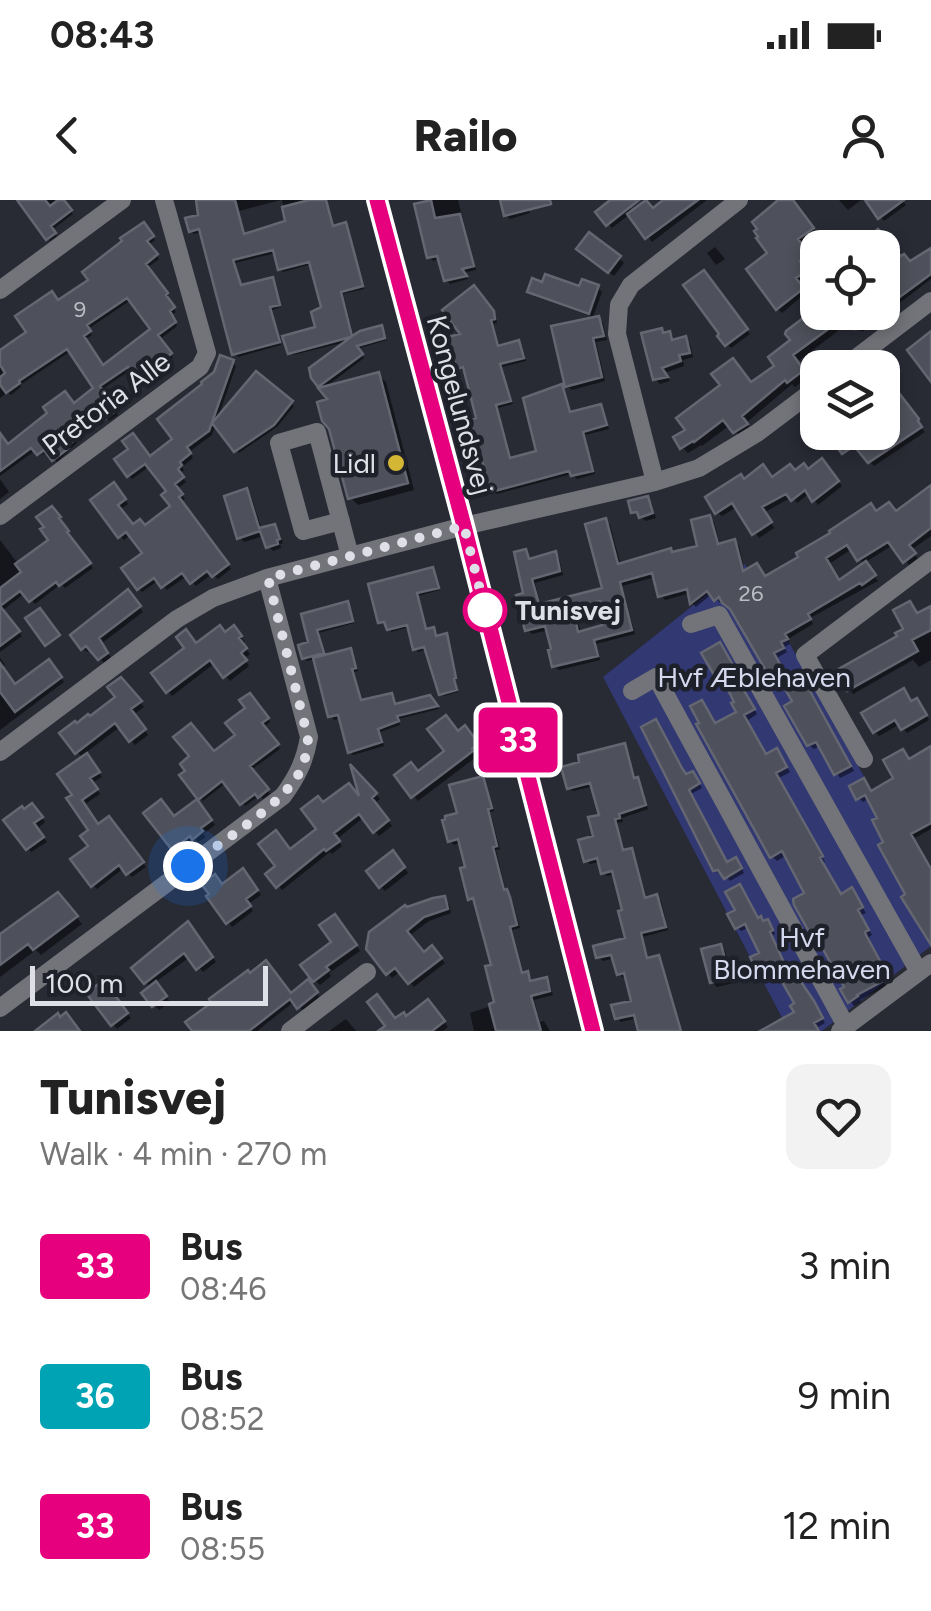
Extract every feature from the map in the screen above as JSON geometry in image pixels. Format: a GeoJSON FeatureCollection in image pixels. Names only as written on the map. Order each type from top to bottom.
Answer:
{"type":"FeatureCollection","features":[{"type":"Feature","properties":{"kind":"street"},"geometry":{"type":"LineString","coordinates":[[0,290],[122,200]]}},
{"type":"Feature","properties":{"kind":"street","name":"Pretoria Alle"},"geometry":{"type":"LineString","coordinates":[[0,516],[200,367],[207,353],[164,200]]}},
{"type":"Feature","properties":{"kind":"street","name":"Kongelundsvej"},"geometry":{"type":"LineString","coordinates":[[377,200],[593,1031]]}},
{"type":"Feature","properties":{"kind":"street"},"geometry":{"type":"LineString","coordinates":[[655,482],[617,334],[619,305],[631,285],[740,200]]}},
{"type":"Feature","properties":{"kind":"street"},"geometry":{"type":"LineString","coordinates":[[867,350],[931,301]]}},
{"type":"Feature","properties":{"kind":"street"},"geometry":{"type":"LineString","coordinates":[[0,752],[177,620],[213,598],[268,578],[350,556],[699,468],[757,433],[800,401]]}},
{"type":"Feature","properties":{"kind":"street"},"geometry":{"type":"LineString","coordinates":[[341,521],[303,531],[279,443],[317,432],[341,521],[350,556]]}},
{"type":"Feature","properties":{"kind":"street"},"geometry":{"type":"LineString","coordinates":[[864,759],[805,655],[931,560]]}},
{"type":"Feature","properties":{"kind":"street"},"geometry":{"type":"LineString","coordinates":[[0,1008],[283,796],[298,775],[308,738],[268,578]]}},
{"type":"Feature","properties":{"kind":"street"},"geometry":{"type":"LineString","coordinates":[[632,690],[656,677],[842,1029],[925,968],[719,615],[690,624]]}},
{"type":"Feature","properties":{"kind":"street"},"geometry":{"type":"LineString","coordinates":[[290,1031],[367,972]]}},
{"type":"Feature","properties":{"kind":"green space"},"geometry":{"type":"Polygon","coordinates":[[[745,564],[931,896],[931,946],[822,1031],[789,1031],[603,677],[745,564]]]}},
{"type":"Feature","properties":{"kind":"building"},"geometry":{"type":"Polygon","coordinates":[[[17,200],[45,200],[50,206],[64,200],[72,210],[51,226],[56,233],[46,240],[17,200]]]}},
{"type":"Feature","properties":{"kind":"building"},"geometry":{"type":"Polygon","coordinates":[[[196,200],[235,200],[244,234],[285,221],[282,207],[326,200],[333,226],[346,222],[363,286],[341,292],[352,336],[382,325],[385,338],[357,346],[363,354],[318,387],[309,368],[351,337],[288,354],[282,336],[315,327],[311,312],[321,307],[309,262],[278,270],[273,250],[233,260],[241,285],[273,277],[280,305],[270,307],[280,342],[232,355],[199,229],[189,232],[185,218],[198,215],[196,200]]]}},
{"type":"Feature","properties":{"kind":"building"},"geometry":{"type":"Polygon","coordinates":[[[431,200],[435,218],[460,214],[474,266],[462,269],[467,276],[444,281],[437,256],[427,258],[414,204],[431,200]]]}},
{"type":"Feature","properties":{"kind":"building"},"geometry":{"type":"Polygon","coordinates":[[[500,200],[550,200],[551,204],[504,216],[500,200]]]}},
{"type":"Feature","properties":{"kind":"building"},"geometry":{"type":"Polygon","coordinates":[[[610,200],[639,200],[606,226],[595,212],[610,200]]]}},
{"type":"Feature","properties":{"kind":"building"},"geometry":{"type":"Polygon","coordinates":[[[646,200],[653,208],[663,200],[698,200],[645,239],[627,214],[646,200]]]}},
{"type":"Feature","properties":{"kind":"building"},"geometry":{"type":"Polygon","coordinates":[[[778,200],[793,200],[814,228],[800,230],[798,239],[800,275],[796,278],[800,291],[776,310],[746,269],[767,253],[756,238],[757,229],[752,222],[778,200]]]}},
{"type":"Feature","properties":{"kind":"building"},"geometry":{"type":"Polygon","coordinates":[[[865,200],[904,200],[878,219],[865,200]]]}},
{"type":"Feature","properties":{"kind":"building"},"geometry":{"type":"Polygon","coordinates":[[[144,222],[154,236],[147,241],[158,254],[146,264],[175,307],[170,311],[176,322],[158,335],[172,353],[164,360],[170,367],[158,376],[150,365],[135,377],[128,367],[100,386],[117,410],[104,420],[97,410],[69,430],[76,439],[52,461],[44,450],[37,455],[31,448],[0,471],[0,433],[8,444],[47,413],[43,407],[65,391],[74,403],[93,388],[67,349],[6,393],[0,385],[0,377],[5,373],[0,365],[0,350],[26,332],[15,316],[52,291],[58,300],[88,280],[82,272],[122,241],[120,238],[144,222]],[[127,298],[87,325],[91,331],[84,336],[103,365],[150,329],[127,298]]]}},
{"type":"Feature","properties":{"kind":"building"},"geometry":{"type":"Polygon","coordinates":[[[589,232],[621,256],[608,273],[576,249],[589,232]]]}},
{"type":"Feature","properties":{"kind":"building"},"geometry":{"type":"Polygon","coordinates":[[[931,248],[931,274],[900,297],[900,255],[910,261],[931,248]]]}},
{"type":"Feature","properties":{"kind":"building"},"geometry":{"type":"Polygon","coordinates":[[[704,270],[748,329],[725,346],[683,285],[704,270]]]}},
{"type":"Feature","properties":{"kind":"building"},"geometry":{"type":"Polygon","coordinates":[[[545,274],[579,286],[582,279],[599,285],[589,314],[527,292],[532,278],[542,282],[545,274]]]}},
{"type":"Feature","properties":{"kind":"building"},"geometry":{"type":"Polygon","coordinates":[[[474,285],[494,311],[495,319],[491,320],[498,346],[519,340],[524,358],[500,364],[511,401],[496,405],[510,458],[536,451],[523,398],[562,384],[570,412],[601,404],[607,425],[583,432],[593,471],[571,476],[569,471],[491,492],[470,420],[476,418],[463,367],[457,369],[455,363],[444,366],[439,339],[460,334],[442,310],[474,285]]]}},
{"type":"Feature","properties":{"kind":"building"},"geometry":{"type":"Polygon","coordinates":[[[599,316],[604,336],[593,338],[602,377],[565,387],[551,326],[599,316]]]}},
{"type":"Feature","properties":{"kind":"building"},"geometry":{"type":"Polygon","coordinates":[[[800,320],[800,330],[827,330],[793,355],[800,365],[800,373],[787,383],[785,380],[742,416],[748,424],[733,433],[723,420],[680,449],[673,437],[685,430],[676,418],[720,385],[711,374],[733,358],[751,382],[774,366],[768,357],[790,340],[786,331],[800,320]]]}},
{"type":"Feature","properties":{"kind":"building"},"geometry":{"type":"Polygon","coordinates":[[[662,328],[663,333],[670,331],[672,340],[686,336],[690,353],[679,355],[681,361],[662,368],[668,377],[653,380],[641,333],[662,328]]]}},
{"type":"Feature","properties":{"kind":"building"},"geometry":{"type":"Polygon","coordinates":[[[931,331],[931,382],[907,350],[931,331]]]}},
{"type":"Feature","properties":{"kind":"building"},"geometry":{"type":"Polygon","coordinates":[[[220,355],[234,360],[209,431],[187,447],[191,453],[178,469],[184,477],[175,484],[183,494],[179,497],[229,564],[212,577],[207,571],[190,584],[182,573],[161,588],[154,578],[137,590],[121,568],[142,553],[126,532],[118,538],[90,500],[114,482],[126,499],[118,505],[133,524],[140,519],[145,525],[170,506],[161,495],[166,491],[145,464],[127,477],[114,459],[128,449],[122,441],[133,433],[150,456],[172,439],[157,419],[214,372],[220,355]]]}},
{"type":"Feature","properties":{"kind":"building"},"geometry":{"type":"Polygon","coordinates":[[[256,371],[293,401],[274,425],[234,452],[212,423],[256,371]]]}},
{"type":"Feature","properties":{"kind":"building"},"geometry":{"type":"Polygon","coordinates":[[[379,372],[408,483],[348,499],[329,429],[322,421],[317,402],[327,399],[318,388],[379,372]]]}},
{"type":"Feature","properties":{"kind":"building"},"geometry":{"type":"Polygon","coordinates":[[[900,394],[919,419],[922,427],[900,442],[900,394]]]}},
{"type":"Feature","properties":{"kind":"building"},"geometry":{"type":"Polygon","coordinates":[[[857,450],[888,450],[868,463],[857,450]]]}},
{"type":"Feature","properties":{"kind":"building"},"geometry":{"type":"Polygon","coordinates":[[[822,458],[839,481],[812,502],[805,490],[791,501],[786,494],[762,507],[772,522],[752,535],[732,503],[715,514],[705,497],[741,474],[744,479],[763,464],[772,477],[790,464],[795,470],[804,463],[808,469],[822,458]]]}},
{"type":"Feature","properties":{"kind":"building"},"geometry":{"type":"Polygon","coordinates":[[[931,485],[931,528],[909,545],[916,553],[903,563],[888,542],[857,561],[847,545],[826,558],[839,580],[866,561],[876,575],[808,614],[811,619],[785,634],[788,639],[781,642],[784,648],[774,653],[786,675],[773,683],[719,597],[714,601],[707,591],[690,604],[687,589],[658,597],[652,573],[620,582],[632,630],[594,640],[598,656],[552,667],[545,626],[525,631],[516,595],[523,593],[514,552],[526,549],[529,559],[556,551],[560,571],[532,579],[539,604],[602,588],[585,524],[606,518],[618,564],[671,548],[672,552],[697,546],[691,520],[710,515],[718,544],[735,539],[743,571],[757,563],[765,576],[798,557],[796,553],[871,503],[876,511],[889,502],[896,511],[931,485]],[[600,601],[573,608],[578,632],[606,624],[600,601]]]}},
{"type":"Feature","properties":{"kind":"building"},"geometry":{"type":"Polygon","coordinates":[[[247,488],[259,528],[275,524],[278,544],[266,548],[260,531],[237,539],[224,496],[247,488]]]}},
{"type":"Feature","properties":{"kind":"building"},"geometry":{"type":"Polygon","coordinates":[[[648,496],[653,513],[639,518],[637,512],[631,513],[628,501],[648,496]]]}},
{"type":"Feature","properties":{"kind":"building"},"geometry":{"type":"Polygon","coordinates":[[[52,506],[91,563],[29,602],[20,591],[0,606],[0,588],[21,572],[15,564],[48,540],[36,517],[52,506]]]}},
{"type":"Feature","properties":{"kind":"building"},"geometry":{"type":"Polygon","coordinates":[[[433,567],[439,588],[417,593],[426,629],[434,627],[436,636],[447,633],[457,690],[439,695],[424,647],[413,650],[407,625],[387,630],[384,622],[378,623],[368,584],[433,567]]]}},
{"type":"Feature","properties":{"kind":"building"},"geometry":{"type":"Polygon","coordinates":[[[128,589],[141,606],[99,638],[108,653],[98,660],[86,646],[81,650],[70,635],[128,589]]]}},
{"type":"Feature","properties":{"kind":"building"},"geometry":{"type":"Polygon","coordinates":[[[348,601],[353,621],[317,630],[324,653],[302,659],[298,645],[308,642],[301,614],[348,601]]]}},
{"type":"Feature","properties":{"kind":"building"},"geometry":{"type":"Polygon","coordinates":[[[910,601],[917,613],[931,606],[931,630],[912,640],[918,651],[847,691],[835,671],[897,636],[895,633],[903,629],[893,610],[910,601]]]}},
{"type":"Feature","properties":{"kind":"building"},"geometry":{"type":"Polygon","coordinates":[[[0,606],[20,631],[0,646],[0,606]]]}},
{"type":"Feature","properties":{"kind":"building"},"geometry":{"type":"Polygon","coordinates":[[[40,608],[60,635],[45,646],[25,618],[40,608]]]}},
{"type":"Feature","properties":{"kind":"building"},"geometry":{"type":"Polygon","coordinates":[[[220,625],[225,632],[234,625],[247,648],[241,653],[247,660],[223,678],[210,660],[166,693],[151,673],[184,648],[176,637],[186,629],[196,643],[220,625]]]}},
{"type":"Feature","properties":{"kind":"building"},"geometry":{"type":"Polygon","coordinates":[[[720,642],[755,709],[744,715],[766,754],[777,748],[787,767],[776,773],[823,856],[820,858],[841,894],[852,887],[863,907],[858,910],[869,930],[866,935],[885,970],[879,974],[883,981],[848,1003],[840,989],[844,987],[794,905],[793,899],[804,893],[782,851],[770,858],[696,724],[699,723],[690,706],[702,700],[715,723],[736,712],[719,672],[714,675],[701,653],[720,642]]]}},
{"type":"Feature","properties":{"kind":"building"},"geometry":{"type":"Polygon","coordinates":[[[351,648],[361,700],[392,693],[395,704],[430,695],[438,706],[397,716],[399,721],[378,729],[382,742],[348,753],[338,715],[328,717],[313,658],[351,648]]]}},
{"type":"Feature","properties":{"kind":"building"},"geometry":{"type":"Polygon","coordinates":[[[49,659],[62,677],[15,712],[0,692],[0,663],[15,684],[49,659]]]}},
{"type":"Feature","properties":{"kind":"building"},"geometry":{"type":"Polygon","coordinates":[[[799,671],[851,766],[834,775],[816,742],[807,746],[784,706],[792,701],[781,682],[799,671]]]}},
{"type":"Feature","properties":{"kind":"building"},"geometry":{"type":"Polygon","coordinates":[[[121,677],[142,701],[131,709],[146,729],[129,742],[115,723],[75,754],[59,733],[115,697],[107,687],[121,677]]]}},
{"type":"Feature","properties":{"kind":"building"},"geometry":{"type":"Polygon","coordinates":[[[904,688],[911,701],[917,698],[927,715],[901,730],[895,720],[873,733],[861,713],[904,688]]]}},
{"type":"Feature","properties":{"kind":"building"},"geometry":{"type":"Polygon","coordinates":[[[250,693],[269,718],[262,723],[279,744],[250,766],[269,789],[240,805],[222,781],[198,800],[179,775],[185,771],[180,764],[189,756],[173,737],[191,723],[214,751],[235,735],[225,723],[245,708],[239,700],[250,693]]]}},
{"type":"Feature","properties":{"kind":"building"},"geometry":{"type":"Polygon","coordinates":[[[446,715],[458,731],[465,725],[479,744],[411,798],[394,775],[411,762],[418,771],[444,751],[427,729],[446,715]]]}},
{"type":"Feature","properties":{"kind":"building"},"geometry":{"type":"Polygon","coordinates":[[[656,719],[686,774],[693,771],[700,783],[689,790],[727,862],[736,857],[742,868],[724,879],[718,870],[713,871],[641,727],[656,719]]]}},
{"type":"Feature","properties":{"kind":"building"},"geometry":{"type":"Polygon","coordinates":[[[625,743],[646,805],[615,819],[623,850],[632,848],[645,898],[657,894],[666,927],[641,933],[647,958],[659,955],[681,1031],[638,1031],[634,1015],[615,1019],[611,1005],[631,1001],[624,973],[617,975],[611,955],[596,958],[593,946],[625,938],[618,911],[622,910],[612,871],[601,874],[597,858],[584,862],[578,840],[593,836],[588,817],[599,815],[590,783],[567,789],[561,767],[579,762],[578,755],[625,743]]]}},
{"type":"Feature","properties":{"kind":"building"},"geometry":{"type":"Polygon","coordinates":[[[931,746],[931,823],[911,834],[931,869],[931,945],[901,897],[905,894],[878,845],[883,842],[872,820],[877,818],[865,795],[856,800],[849,786],[864,778],[871,791],[893,778],[883,760],[903,749],[909,759],[931,746]]]}},
{"type":"Feature","properties":{"kind":"building"},"geometry":{"type":"Polygon","coordinates":[[[87,753],[100,772],[90,778],[98,789],[82,800],[98,824],[109,816],[144,862],[126,875],[119,865],[91,887],[70,859],[88,846],[80,836],[88,830],[66,798],[72,795],[57,774],[87,753]]]}},
{"type":"Feature","properties":{"kind":"building"},"geometry":{"type":"Polygon","coordinates":[[[350,764],[377,793],[372,798],[389,820],[373,833],[359,814],[334,833],[340,841],[324,849],[276,888],[265,874],[275,866],[258,844],[276,830],[290,849],[316,829],[301,809],[318,796],[323,802],[349,783],[359,796],[350,764]]]}},
{"type":"Feature","properties":{"kind":"building"},"geometry":{"type":"Polygon","coordinates":[[[483,776],[492,808],[488,809],[497,846],[493,847],[517,925],[510,927],[522,973],[528,971],[530,981],[547,977],[550,991],[531,996],[541,1031],[496,1031],[485,966],[491,965],[473,898],[468,900],[458,839],[448,842],[442,820],[457,813],[449,785],[483,776]]]}},
{"type":"Feature","properties":{"kind":"building"},"geometry":{"type":"Polygon","coordinates":[[[161,799],[174,816],[197,799],[212,820],[192,840],[190,836],[172,850],[143,813],[161,799]]]}},
{"type":"Feature","properties":{"kind":"building"},"geometry":{"type":"Polygon","coordinates":[[[32,803],[43,817],[34,823],[44,837],[26,850],[3,820],[32,803]]]}},
{"type":"Feature","properties":{"kind":"building"},"geometry":{"type":"Polygon","coordinates":[[[393,850],[405,867],[379,888],[366,871],[393,850]]]}},
{"type":"Feature","properties":{"kind":"building"},"geometry":{"type":"Polygon","coordinates":[[[243,868],[258,890],[246,899],[251,906],[226,924],[201,884],[215,874],[222,884],[243,868]]]}},
{"type":"Feature","properties":{"kind":"building"},"geometry":{"type":"Polygon","coordinates":[[[740,884],[758,918],[768,919],[790,976],[795,973],[814,1001],[823,1018],[814,1023],[819,1031],[760,1031],[794,1012],[790,1006],[794,1003],[771,963],[757,971],[750,957],[759,953],[745,924],[735,929],[727,914],[735,910],[725,892],[740,884]]]}},
{"type":"Feature","properties":{"kind":"building"},"geometry":{"type":"Polygon","coordinates":[[[58,892],[78,916],[33,950],[28,944],[0,965],[0,934],[58,892]]]}},
{"type":"Feature","properties":{"kind":"building"},"geometry":{"type":"Polygon","coordinates":[[[445,896],[448,909],[424,917],[407,931],[424,952],[432,945],[442,958],[408,984],[395,968],[386,975],[366,949],[369,932],[405,905],[445,896]]]}},
{"type":"Feature","properties":{"kind":"building"},"geometry":{"type":"Polygon","coordinates":[[[335,914],[357,945],[326,967],[329,970],[313,982],[300,965],[331,942],[319,925],[335,914]]]}},
{"type":"Feature","properties":{"kind":"building"},"geometry":{"type":"Polygon","coordinates":[[[188,921],[213,957],[196,970],[184,953],[144,984],[131,968],[188,921]]]}},
{"type":"Feature","properties":{"kind":"building"},"geometry":{"type":"Polygon","coordinates":[[[721,944],[730,978],[710,983],[701,949],[721,944]]]}},
{"type":"Feature","properties":{"kind":"building"},"geometry":{"type":"Polygon","coordinates":[[[266,960],[291,993],[308,979],[318,992],[297,1009],[290,999],[249,1031],[192,1031],[185,1022],[211,1003],[209,999],[266,960]]]}},
{"type":"Feature","properties":{"kind":"building"},"geometry":{"type":"Polygon","coordinates":[[[104,980],[128,1013],[111,1026],[86,993],[104,980]]]}},
{"type":"Feature","properties":{"kind":"building"},"geometry":{"type":"Polygon","coordinates":[[[156,981],[167,996],[152,1007],[141,993],[156,981]]]}},
{"type":"Feature","properties":{"kind":"building"},"geometry":{"type":"Polygon","coordinates":[[[377,994],[395,1018],[404,1012],[406,1016],[428,999],[445,1021],[432,1031],[378,1031],[385,1026],[367,1002],[377,994]]]}},
{"type":"Feature","properties":{"kind":"building"},"geometry":{"type":"Polygon","coordinates":[[[66,1012],[80,1031],[35,1031],[58,1013],[60,1017],[66,1012]]]}},
{"type":"Feature","properties":{"kind":"bus line","name":"33"},"geometry":{"type":"LineString","coordinates":[[377,200],[593,1031]]}},
{"type":"Feature","properties":{"kind":"place","name":"Lidl"},"geometry":{"type":"Point","coordinates":[396,463]}},
{"type":"Feature","properties":{"kind":"place","name":"Tunisvej"},"geometry":{"type":"Point","coordinates":[485,610]}},
{"type":"Feature","properties":{"kind":"route"},"geometry":{"type":"LineString","coordinates":[[188,866],[283,796],[306,756],[308,738],[268,578],[464,526],[485,610]]}},
{"type":"Feature","properties":{"kind":"park label","name":"Hvf Æblehaven"},"geometry":{"type":"Point","coordinates":[754,677]}},
{"type":"Feature","properties":{"kind":"park label","name":"Hvf Blommehaven"},"geometry":{"type":"Point","coordinates":[802,953]}}]}
